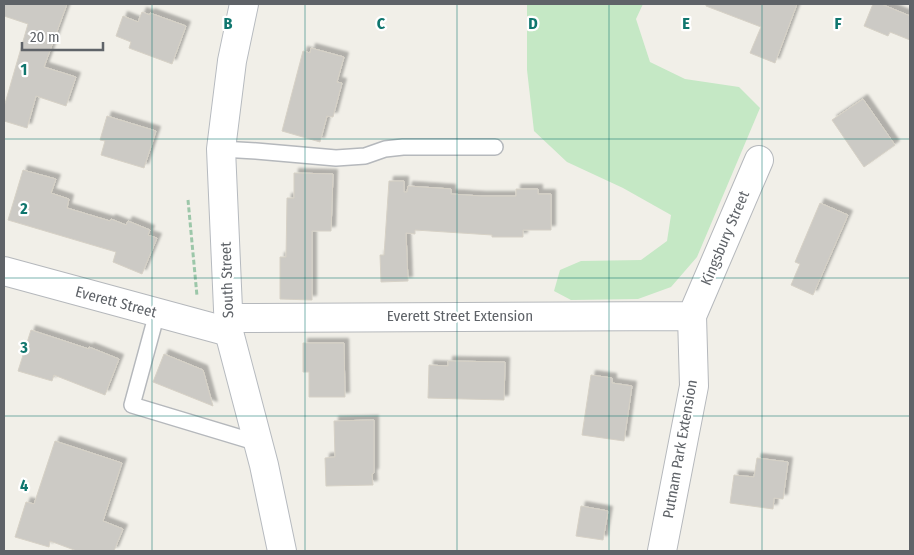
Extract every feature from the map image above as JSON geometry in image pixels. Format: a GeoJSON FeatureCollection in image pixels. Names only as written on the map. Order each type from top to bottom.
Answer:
{"type":"FeatureCollection","features":[{"type":"Feature","properties":{"kind":"street","name":"South Street"},"geometry":{"type":"LineString","coordinates":[[244,4],[232,61],[221,149],[229,325],[282,551]]}},
{"type":"Feature","properties":{"kind":"street","name":"Kingsbury Street"},"geometry":{"type":"LineString","coordinates":[[692,316],[759,160]]}},
{"type":"Feature","properties":{"kind":"street","name":"Everett Street"},"geometry":{"type":"LineString","coordinates":[[4,271],[157,313],[229,325]]}},
{"type":"Feature","properties":{"kind":"street","name":"Everett Street Extension"},"geometry":{"type":"LineString","coordinates":[[229,325],[692,316]]}},
{"type":"Feature","properties":{"kind":"street","name":"Putnam Park Extension"},"geometry":{"type":"LineString","coordinates":[[662,551],[694,386],[692,316]]}},
{"type":"Feature","properties":{"kind":"lane"},"geometry":{"type":"LineString","coordinates":[[221,149],[336,158],[365,156],[385,148],[495,148]]}},
{"type":"Feature","properties":{"kind":"lane"},"geometry":{"type":"LineString","coordinates":[[157,313],[132,405],[258,443]]}},
{"type":"Feature","properties":{"kind":"path"},"geometry":{"type":"LineString","coordinates":[[188,200],[197,298]]}},
{"type":"Feature","properties":{"kind":"green space"},"geometry":{"type":"Polygon","coordinates":[[[527,4],[643,4],[636,19],[650,62],[685,79],[739,87],[760,108],[697,257],[671,287],[638,299],[571,300],[554,291],[560,270],[581,261],[641,260],[667,241],[671,215],[623,188],[567,162],[534,131],[527,70],[527,4]]]}},
{"type":"Feature","properties":{"kind":"building"},"geometry":{"type":"Polygon","coordinates":[[[4,4],[67,4],[44,67],[76,77],[66,106],[36,96],[27,128],[4,121],[4,107],[28,24],[4,16],[4,4]]]}},
{"type":"Feature","properties":{"kind":"building"},"geometry":{"type":"Polygon","coordinates":[[[706,4],[797,4],[775,63],[750,53],[761,27],[706,6],[706,4]]]}},
{"type":"Feature","properties":{"kind":"building"},"geometry":{"type":"Polygon","coordinates":[[[873,4],[881,4],[910,16],[910,40],[890,32],[888,36],[864,26],[873,4]]]}},
{"type":"Feature","properties":{"kind":"building"},"geometry":{"type":"Polygon","coordinates":[[[142,12],[186,26],[172,64],[129,48],[131,42],[116,36],[123,16],[138,22],[142,12]]]}},
{"type":"Feature","properties":{"kind":"building"},"geometry":{"type":"Polygon","coordinates":[[[311,48],[344,57],[337,82],[342,83],[333,117],[327,116],[320,142],[282,131],[303,51],[310,53],[311,48]]]}},
{"type":"Feature","properties":{"kind":"building"},"geometry":{"type":"Polygon","coordinates":[[[863,99],[895,145],[864,167],[832,120],[863,99]]]}},
{"type":"Feature","properties":{"kind":"building"},"geometry":{"type":"Polygon","coordinates":[[[107,116],[156,131],[144,168],[101,155],[105,141],[100,140],[107,116]]]}},
{"type":"Feature","properties":{"kind":"building"},"geometry":{"type":"Polygon","coordinates":[[[23,170],[56,179],[51,193],[69,199],[67,208],[110,221],[111,219],[126,225],[128,221],[150,230],[148,235],[157,238],[142,274],[113,262],[116,252],[8,220],[23,170]]]}},
{"type":"Feature","properties":{"kind":"building"},"geometry":{"type":"Polygon","coordinates":[[[294,173],[333,174],[331,231],[312,231],[312,300],[280,299],[280,257],[286,257],[287,198],[294,198],[294,173]]]}},
{"type":"Feature","properties":{"kind":"building"},"geometry":{"type":"Polygon","coordinates":[[[389,181],[404,181],[404,192],[407,192],[408,186],[451,189],[451,194],[516,196],[516,189],[538,189],[538,194],[551,194],[551,230],[523,230],[523,237],[492,237],[492,235],[415,230],[415,234],[406,233],[408,281],[381,282],[380,255],[384,255],[389,181]]]}},
{"type":"Feature","properties":{"kind":"building"},"geometry":{"type":"Polygon","coordinates":[[[820,203],[848,215],[813,295],[791,285],[800,264],[795,262],[820,203]]]}},
{"type":"Feature","properties":{"kind":"building"},"geometry":{"type":"Polygon","coordinates":[[[31,330],[89,349],[89,347],[119,359],[105,395],[54,375],[52,381],[18,371],[31,330]]]}},
{"type":"Feature","properties":{"kind":"building"},"geometry":{"type":"Polygon","coordinates":[[[303,343],[344,343],[345,397],[309,397],[309,372],[303,372],[303,343]]]}},
{"type":"Feature","properties":{"kind":"building"},"geometry":{"type":"Polygon","coordinates":[[[164,354],[203,370],[213,406],[153,382],[164,354]]]}},
{"type":"Feature","properties":{"kind":"building"},"geometry":{"type":"Polygon","coordinates":[[[448,361],[505,362],[504,400],[428,398],[429,365],[448,366],[448,361]]]}},
{"type":"Feature","properties":{"kind":"building"},"geometry":{"type":"Polygon","coordinates":[[[591,375],[612,378],[612,383],[632,386],[624,441],[582,435],[591,375]]]}},
{"type":"Feature","properties":{"kind":"building"},"geometry":{"type":"Polygon","coordinates":[[[374,420],[373,485],[326,486],[325,458],[335,457],[334,421],[374,420]]]}},
{"type":"Feature","properties":{"kind":"building"},"geometry":{"type":"Polygon","coordinates":[[[55,441],[122,463],[103,521],[123,529],[114,551],[77,551],[50,541],[49,547],[15,537],[26,502],[34,504],[55,441]]]}},
{"type":"Feature","properties":{"kind":"building"},"geometry":{"type":"Polygon","coordinates":[[[757,458],[788,462],[783,499],[774,498],[773,509],[730,503],[734,475],[754,477],[757,458]]]}},
{"type":"Feature","properties":{"kind":"building"},"geometry":{"type":"Polygon","coordinates":[[[581,506],[608,511],[603,540],[576,536],[581,506]]]}}]}
